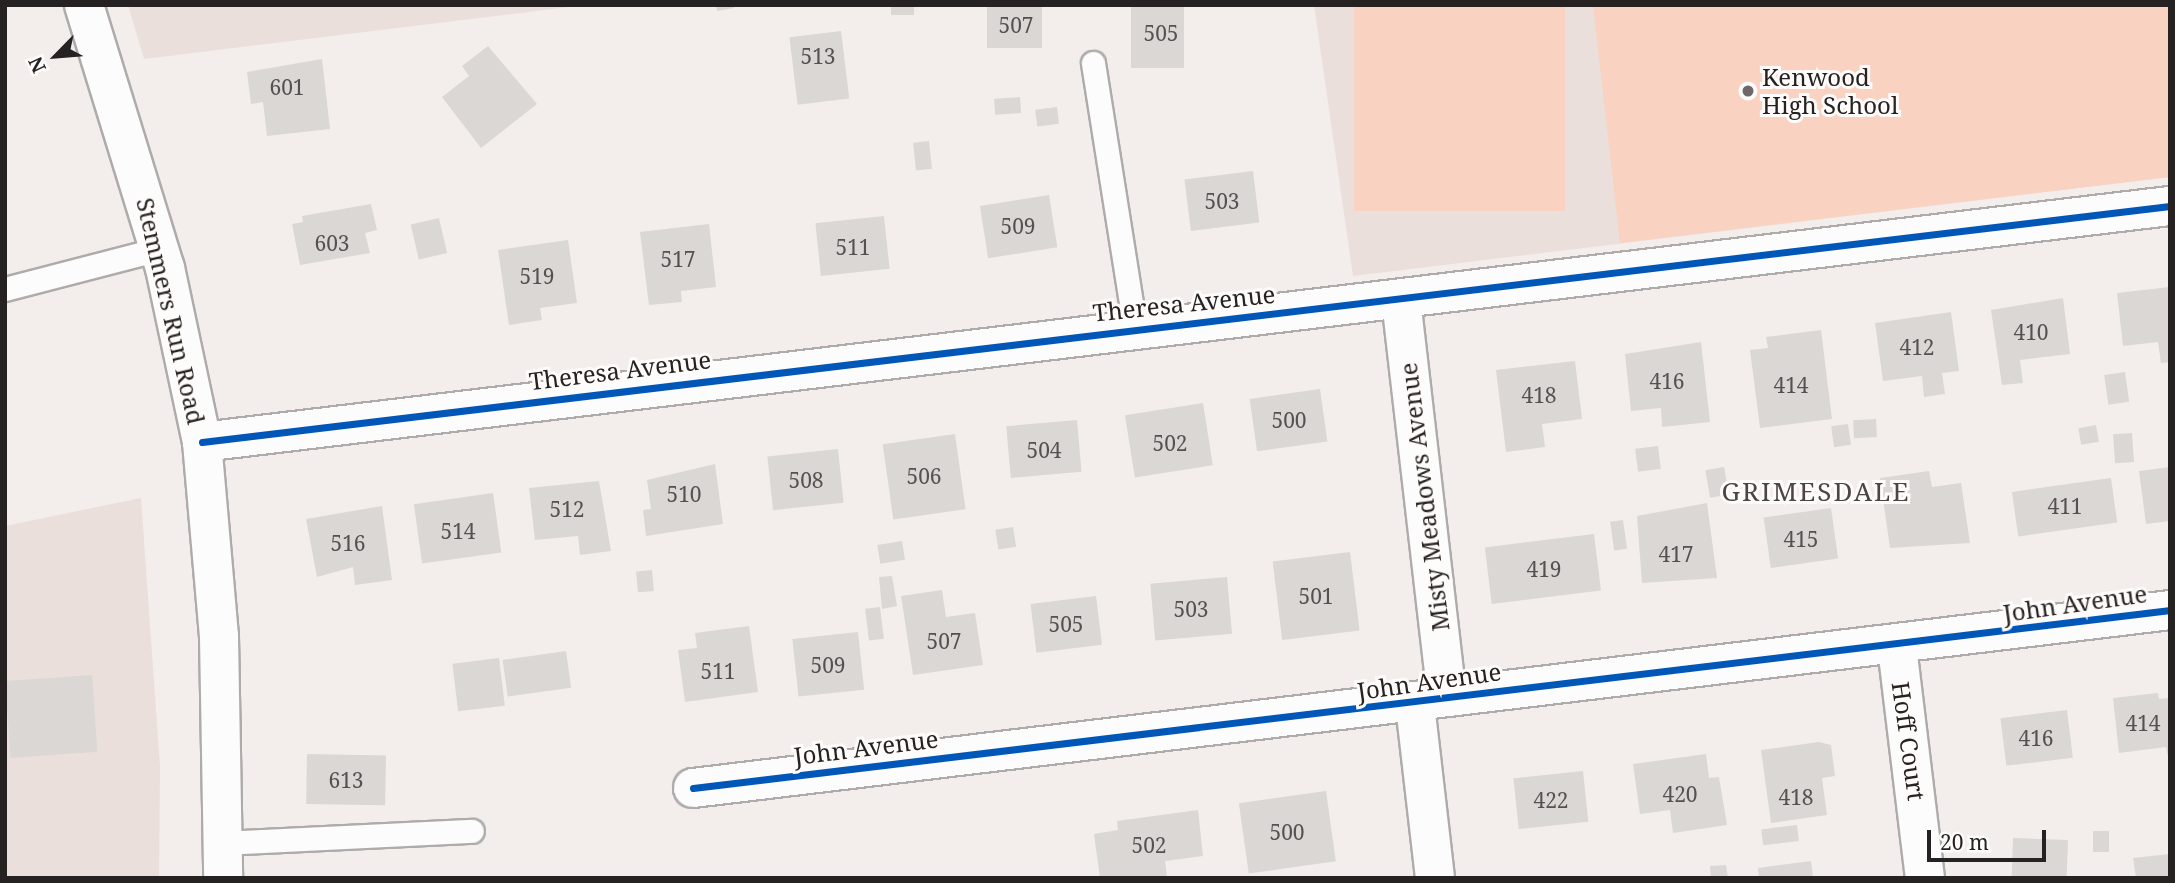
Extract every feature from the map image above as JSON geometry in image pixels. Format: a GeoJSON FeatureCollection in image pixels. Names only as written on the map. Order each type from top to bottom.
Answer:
{"type":"FeatureCollection","features":[{"type":"Feature","properties":{"kind":"street","name":"Stemmers Run Road"},"geometry":{"type":"LineString","coordinates":[[84,5],[159,249],[202,442],[219,637],[223,861]]}},
{"type":"Feature","properties":{"kind":"street","name":"Theresa Avenue"},"geometry":{"type":"LineString","coordinates":[[202,442],[1135,327],[1401,300],[2170,206]]}},
{"type":"Feature","properties":{"kind":"street","name":"Misty Meadows Avenue"},"geometry":{"type":"LineString","coordinates":[[1401,300],[1431,700],[1435,878]]}},
{"type":"Feature","properties":{"kind":"street","name":"John Avenue"},"geometry":{"type":"LineString","coordinates":[[693,788],[1897,647],[2170,610]]}},
{"type":"Feature","properties":{"kind":"street","name":"Hoff Court"},"geometry":{"type":"LineString","coordinates":[[1897,647],[1925,878]]}},
{"type":"Feature","properties":{"kind":"lane"},"geometry":{"type":"LineString","coordinates":[[1093,63],[1135,327]]}},
{"type":"Feature","properties":{"kind":"lane"},"geometry":{"type":"LineString","coordinates":[[5,289],[159,249]]}},
{"type":"Feature","properties":{"kind":"lane"},"geometry":{"type":"LineString","coordinates":[[223,861],[472,831]]}},
{"type":"Feature","properties":{"kind":"shaded area"},"geometry":{"type":"Polygon","coordinates":[[[128,5],[585,5],[144,59],[128,5]]]}},
{"type":"Feature","properties":{"kind":"shaded area","name":"Kenwood High School"},"geometry":{"type":"Polygon","coordinates":[[[1314,5],[2170,5],[2170,177],[1353,276],[1314,5]]]}},
{"type":"Feature","properties":{"kind":"shaded area"},"geometry":{"type":"Polygon","coordinates":[[[1354,5],[1565,5],[1565,211],[1354,211],[1354,5]]]}},
{"type":"Feature","properties":{"kind":"shaded area","name":"Kenwood High School"},"geometry":{"type":"Polygon","coordinates":[[[1593,5],[2170,5],[2170,177],[1620,243],[1593,5]]]}},
{"type":"Feature","properties":{"kind":"shaded area"},"geometry":{"type":"Polygon","coordinates":[[[141,498],[160,766],[159,878],[5,878],[5,526],[141,498]]]}},
{"type":"Feature","properties":{"kind":"building"},"geometry":{"type":"Polygon","coordinates":[[[716,5],[734,5],[734,8],[717,11],[716,5]]]}},
{"type":"Feature","properties":{"kind":"building"},"geometry":{"type":"Polygon","coordinates":[[[891,5],[914,5],[914,15],[891,15],[891,5]]]}},
{"type":"Feature","properties":{"kind":"building"},"geometry":{"type":"Polygon","coordinates":[[[987,5],[1042,5],[1042,48],[987,48],[987,5]]]}},
{"type":"Feature","properties":{"kind":"building"},"geometry":{"type":"Polygon","coordinates":[[[1131,5],[1184,5],[1184,68],[1131,68],[1131,5]]]}},
{"type":"Feature","properties":{"kind":"building"},"geometry":{"type":"Polygon","coordinates":[[[841,31],[849,98],[798,105],[789,37],[841,31]]]}},
{"type":"Feature","properties":{"kind":"building"},"geometry":{"type":"Polygon","coordinates":[[[488,46],[537,104],[481,148],[442,97],[469,76],[462,66],[488,46]]]}},
{"type":"Feature","properties":{"kind":"building"},"geometry":{"type":"Polygon","coordinates":[[[322,59],[330,129],[267,136],[263,102],[251,104],[247,72],[322,59]]]}},
{"type":"Feature","properties":{"kind":"building"},"geometry":{"type":"Polygon","coordinates":[[[1020,97],[1021,113],[995,115],[994,99],[1020,97]]]}},
{"type":"Feature","properties":{"kind":"building"},"geometry":{"type":"Polygon","coordinates":[[[1057,107],[1059,124],[1037,127],[1035,110],[1057,107]]]}},
{"type":"Feature","properties":{"kind":"building"},"geometry":{"type":"Polygon","coordinates":[[[929,141],[932,169],[916,171],[913,143],[929,141]]]}},
{"type":"Feature","properties":{"kind":"building"},"geometry":{"type":"Polygon","coordinates":[[[1253,171],[1259,223],[1191,231],[1185,179],[1253,171]]]}},
{"type":"Feature","properties":{"kind":"building"},"geometry":{"type":"Polygon","coordinates":[[[1049,195],[1057,247],[988,258],[980,206],[1049,195]]]}},
{"type":"Feature","properties":{"kind":"building"},"geometry":{"type":"Polygon","coordinates":[[[371,204],[377,230],[365,233],[370,253],[300,265],[292,224],[303,222],[302,216],[371,204]]]}},
{"type":"Feature","properties":{"kind":"building"},"geometry":{"type":"Polygon","coordinates":[[[884,216],[890,269],[821,276],[815,223],[884,216]]]}},
{"type":"Feature","properties":{"kind":"building"},"geometry":{"type":"Polygon","coordinates":[[[439,218],[447,253],[419,260],[411,225],[439,218]]]}},
{"type":"Feature","properties":{"kind":"building"},"geometry":{"type":"Polygon","coordinates":[[[709,224],[716,287],[681,291],[682,302],[649,305],[640,232],[709,224]]]}},
{"type":"Feature","properties":{"kind":"building"},"geometry":{"type":"Polygon","coordinates":[[[568,240],[577,303],[540,308],[542,320],[509,325],[498,250],[568,240]]]}},
{"type":"Feature","properties":{"kind":"building"},"geometry":{"type":"Polygon","coordinates":[[[2170,287],[2170,362],[2161,363],[2158,342],[2123,346],[2117,293],[2170,287]]]}},
{"type":"Feature","properties":{"kind":"building"},"geometry":{"type":"Polygon","coordinates":[[[2063,298],[2070,354],[2020,360],[2023,383],[2002,385],[1991,310],[2063,298]]]}},
{"type":"Feature","properties":{"kind":"building"},"geometry":{"type":"Polygon","coordinates":[[[1951,312],[1959,371],[1942,373],[1945,394],[1924,397],[1922,376],[1883,381],[1875,323],[1951,312]]]}},
{"type":"Feature","properties":{"kind":"building"},"geometry":{"type":"Polygon","coordinates":[[[1821,330],[1832,419],[1760,428],[1750,350],[1768,348],[1766,337],[1821,330]]]}},
{"type":"Feature","properties":{"kind":"building"},"geometry":{"type":"Polygon","coordinates":[[[1701,342],[1710,422],[1662,427],[1661,408],[1631,411],[1625,354],[1701,342]]]}},
{"type":"Feature","properties":{"kind":"building"},"geometry":{"type":"Polygon","coordinates":[[[1575,361],[1582,419],[1542,424],[1545,447],[1506,452],[1496,370],[1575,361]]]}},
{"type":"Feature","properties":{"kind":"building"},"geometry":{"type":"Polygon","coordinates":[[[2125,372],[2129,402],[2108,405],[2104,375],[2125,372]]]}},
{"type":"Feature","properties":{"kind":"building"},"geometry":{"type":"Polygon","coordinates":[[[1320,389],[1327,441],[1257,451],[1250,399],[1320,389]]]}},
{"type":"Feature","properties":{"kind":"building"},"geometry":{"type":"Polygon","coordinates":[[[1203,403],[1213,465],[1135,478],[1125,415],[1203,403]]]}},
{"type":"Feature","properties":{"kind":"building"},"geometry":{"type":"Polygon","coordinates":[[[1876,419],[1877,437],[1854,438],[1853,420],[1876,419]]]}},
{"type":"Feature","properties":{"kind":"building"},"geometry":{"type":"Polygon","coordinates":[[[1077,420],[1082,472],[1011,478],[1006,426],[1077,420]]]}},
{"type":"Feature","properties":{"kind":"building"},"geometry":{"type":"Polygon","coordinates":[[[1848,424],[1851,445],[1834,447],[1831,426],[1848,424]]]}},
{"type":"Feature","properties":{"kind":"building"},"geometry":{"type":"Polygon","coordinates":[[[2096,425],[2099,442],[2081,445],[2078,428],[2096,425]]]}},
{"type":"Feature","properties":{"kind":"building"},"geometry":{"type":"Polygon","coordinates":[[[2132,433],[2134,462],[2115,463],[2113,434],[2132,433]]]}},
{"type":"Feature","properties":{"kind":"building"},"geometry":{"type":"Polygon","coordinates":[[[955,434],[966,509],[893,519],[883,444],[955,434]]]}},
{"type":"Feature","properties":{"kind":"building"},"geometry":{"type":"Polygon","coordinates":[[[1658,446],[1661,469],[1638,472],[1635,449],[1658,446]]]}},
{"type":"Feature","properties":{"kind":"building"},"geometry":{"type":"Polygon","coordinates":[[[838,449],[844,503],[773,510],[767,456],[838,449]]]}},
{"type":"Feature","properties":{"kind":"building"},"geometry":{"type":"Polygon","coordinates":[[[715,464],[723,524],[646,536],[643,510],[651,509],[647,480],[715,464]]]}},
{"type":"Feature","properties":{"kind":"building"},"geometry":{"type":"Polygon","coordinates":[[[1724,467],[1729,495],[1710,498],[1705,470],[1724,467]]]}},
{"type":"Feature","properties":{"kind":"building"},"geometry":{"type":"Polygon","coordinates":[[[2170,467],[2170,521],[2146,524],[2139,471],[2170,467]]]}},
{"type":"Feature","properties":{"kind":"building"},"geometry":{"type":"Polygon","coordinates":[[[1929,471],[1932,487],[1961,483],[1970,543],[1890,548],[1880,478],[1929,471]]]}},
{"type":"Feature","properties":{"kind":"building"},"geometry":{"type":"Polygon","coordinates":[[[2111,478],[2117,523],[2018,536],[2012,492],[2111,478]]]}},
{"type":"Feature","properties":{"kind":"building"},"geometry":{"type":"Polygon","coordinates":[[[599,481],[611,551],[580,555],[578,536],[535,540],[529,488],[599,481]]]}},
{"type":"Feature","properties":{"kind":"building"},"geometry":{"type":"Polygon","coordinates":[[[493,493],[501,552],[422,564],[414,504],[493,493]]]}},
{"type":"Feature","properties":{"kind":"building"},"geometry":{"type":"Polygon","coordinates":[[[1707,503],[1717,578],[1642,583],[1637,516],[1707,503]]]}},
{"type":"Feature","properties":{"kind":"building"},"geometry":{"type":"Polygon","coordinates":[[[382,506],[392,580],[355,585],[353,567],[317,577],[306,519],[382,506]]]}},
{"type":"Feature","properties":{"kind":"building"},"geometry":{"type":"Polygon","coordinates":[[[1831,508],[1838,559],[1771,568],[1764,517],[1831,508]]]}},
{"type":"Feature","properties":{"kind":"building"},"geometry":{"type":"Polygon","coordinates":[[[1623,520],[1627,549],[1614,551],[1610,522],[1623,520]]]}},
{"type":"Feature","properties":{"kind":"building"},"geometry":{"type":"Polygon","coordinates":[[[1013,527],[1016,547],[998,550],[995,530],[1013,527]]]}},
{"type":"Feature","properties":{"kind":"building"},"geometry":{"type":"Polygon","coordinates":[[[1594,534],[1601,591],[1492,604],[1485,547],[1594,534]]]}},
{"type":"Feature","properties":{"kind":"building"},"geometry":{"type":"Polygon","coordinates":[[[902,541],[905,560],[880,564],[877,545],[902,541]]]}},
{"type":"Feature","properties":{"kind":"building"},"geometry":{"type":"Polygon","coordinates":[[[1350,552],[1360,630],[1282,640],[1273,562],[1350,552]]]}},
{"type":"Feature","properties":{"kind":"building"},"geometry":{"type":"Polygon","coordinates":[[[652,570],[654,591],[638,592],[636,571],[652,570]]]}},
{"type":"Feature","properties":{"kind":"building"},"geometry":{"type":"Polygon","coordinates":[[[892,576],[897,606],[882,609],[879,577],[892,576]]]}},
{"type":"Feature","properties":{"kind":"building"},"geometry":{"type":"Polygon","coordinates":[[[1227,577],[1232,634],[1155,640],[1150,584],[1227,577]]]}},
{"type":"Feature","properties":{"kind":"building"},"geometry":{"type":"Polygon","coordinates":[[[942,590],[946,617],[975,613],[983,665],[913,675],[901,596],[942,590]]]}},
{"type":"Feature","properties":{"kind":"building"},"geometry":{"type":"Polygon","coordinates":[[[1096,596],[1102,645],[1036,653],[1030,604],[1096,596]]]}},
{"type":"Feature","properties":{"kind":"building"},"geometry":{"type":"Polygon","coordinates":[[[880,607],[884,639],[869,641],[865,609],[880,607]]]}},
{"type":"Feature","properties":{"kind":"building"},"geometry":{"type":"Polygon","coordinates":[[[749,626],[758,692],[685,702],[678,650],[697,648],[695,633],[749,626]]]}},
{"type":"Feature","properties":{"kind":"building"},"geometry":{"type":"Polygon","coordinates":[[[858,632],[864,690],[798,697],[792,639],[858,632]]]}},
{"type":"Feature","properties":{"kind":"building"},"geometry":{"type":"Polygon","coordinates":[[[566,651],[571,688],[508,697],[503,660],[566,651]]]}},
{"type":"Feature","properties":{"kind":"building"},"geometry":{"type":"Polygon","coordinates":[[[499,658],[505,706],[458,711],[452,664],[499,658]]]}},
{"type":"Feature","properties":{"kind":"building"},"geometry":{"type":"Polygon","coordinates":[[[92,675],[97,752],[11,758],[5,681],[92,675]]]}},
{"type":"Feature","properties":{"kind":"building"},"geometry":{"type":"Polygon","coordinates":[[[2158,693],[2159,699],[2170,698],[2170,766],[2166,747],[2119,753],[2113,698],[2158,693]]]}},
{"type":"Feature","properties":{"kind":"building"},"geometry":{"type":"Polygon","coordinates":[[[2067,710],[2073,758],[2006,766],[2000,718],[2067,710]]]}},
{"type":"Feature","properties":{"kind":"building"},"geometry":{"type":"Polygon","coordinates":[[[1819,742],[1831,745],[1835,776],[1822,778],[1827,815],[1771,823],[1761,750],[1819,742]]]}},
{"type":"Feature","properties":{"kind":"building"},"geometry":{"type":"Polygon","coordinates":[[[307,754],[386,755],[385,805],[306,804],[307,754]]]}},
{"type":"Feature","properties":{"kind":"building"},"geometry":{"type":"Polygon","coordinates":[[[1706,754],[1709,778],[1719,777],[1727,825],[1673,833],[1670,810],[1640,814],[1633,764],[1706,754]]]}},
{"type":"Feature","properties":{"kind":"building"},"geometry":{"type":"Polygon","coordinates":[[[1583,771],[1588,822],[1519,829],[1513,778],[1583,771]]]}},
{"type":"Feature","properties":{"kind":"building"},"geometry":{"type":"Polygon","coordinates":[[[1326,791],[1336,861],[1249,874],[1239,803],[1326,791]]]}},
{"type":"Feature","properties":{"kind":"building"},"geometry":{"type":"Polygon","coordinates":[[[1198,810],[1203,856],[1165,861],[1167,877],[1100,878],[1094,834],[1118,830],[1117,821],[1198,810]]]}},
{"type":"Feature","properties":{"kind":"building"},"geometry":{"type":"Polygon","coordinates":[[[1797,825],[1799,841],[1763,845],[1761,829],[1797,825]]]}},
{"type":"Feature","properties":{"kind":"building"},"geometry":{"type":"Polygon","coordinates":[[[2093,831],[2109,831],[2109,852],[2093,852],[2093,831]]]}},
{"type":"Feature","properties":{"kind":"building"},"geometry":{"type":"Polygon","coordinates":[[[2013,838],[2068,840],[2067,878],[2012,878],[2013,838]]]}},
{"type":"Feature","properties":{"kind":"building"},"geometry":{"type":"Polygon","coordinates":[[[2170,854],[2170,878],[2136,878],[2133,858],[2170,854]]]}},
{"type":"Feature","properties":{"kind":"building"},"geometry":{"type":"Polygon","coordinates":[[[1811,861],[1813,878],[1759,878],[1758,868],[1811,861]]]}},
{"type":"Feature","properties":{"kind":"building"},"geometry":{"type":"Polygon","coordinates":[[[1726,865],[1728,878],[1711,878],[1710,866],[1726,865]]]}},
{"type":"Feature","properties":{"kind":"cycle path"},"geometry":{"type":"LineString","coordinates":[[202,442],[2170,206]]}},
{"type":"Feature","properties":{"kind":"cycle path"},"geometry":{"type":"LineString","coordinates":[[693,788],[2170,610]]}},
{"type":"Feature","properties":{"kind":"place","name":"Kenwood High School"},"geometry":{"type":"Point","coordinates":[1748,91]}},
{"type":"Feature","properties":{"kind":"district","name":"GRIMESDALE"},"geometry":{"type":"Point","coordinates":[1816,492]}}]}
